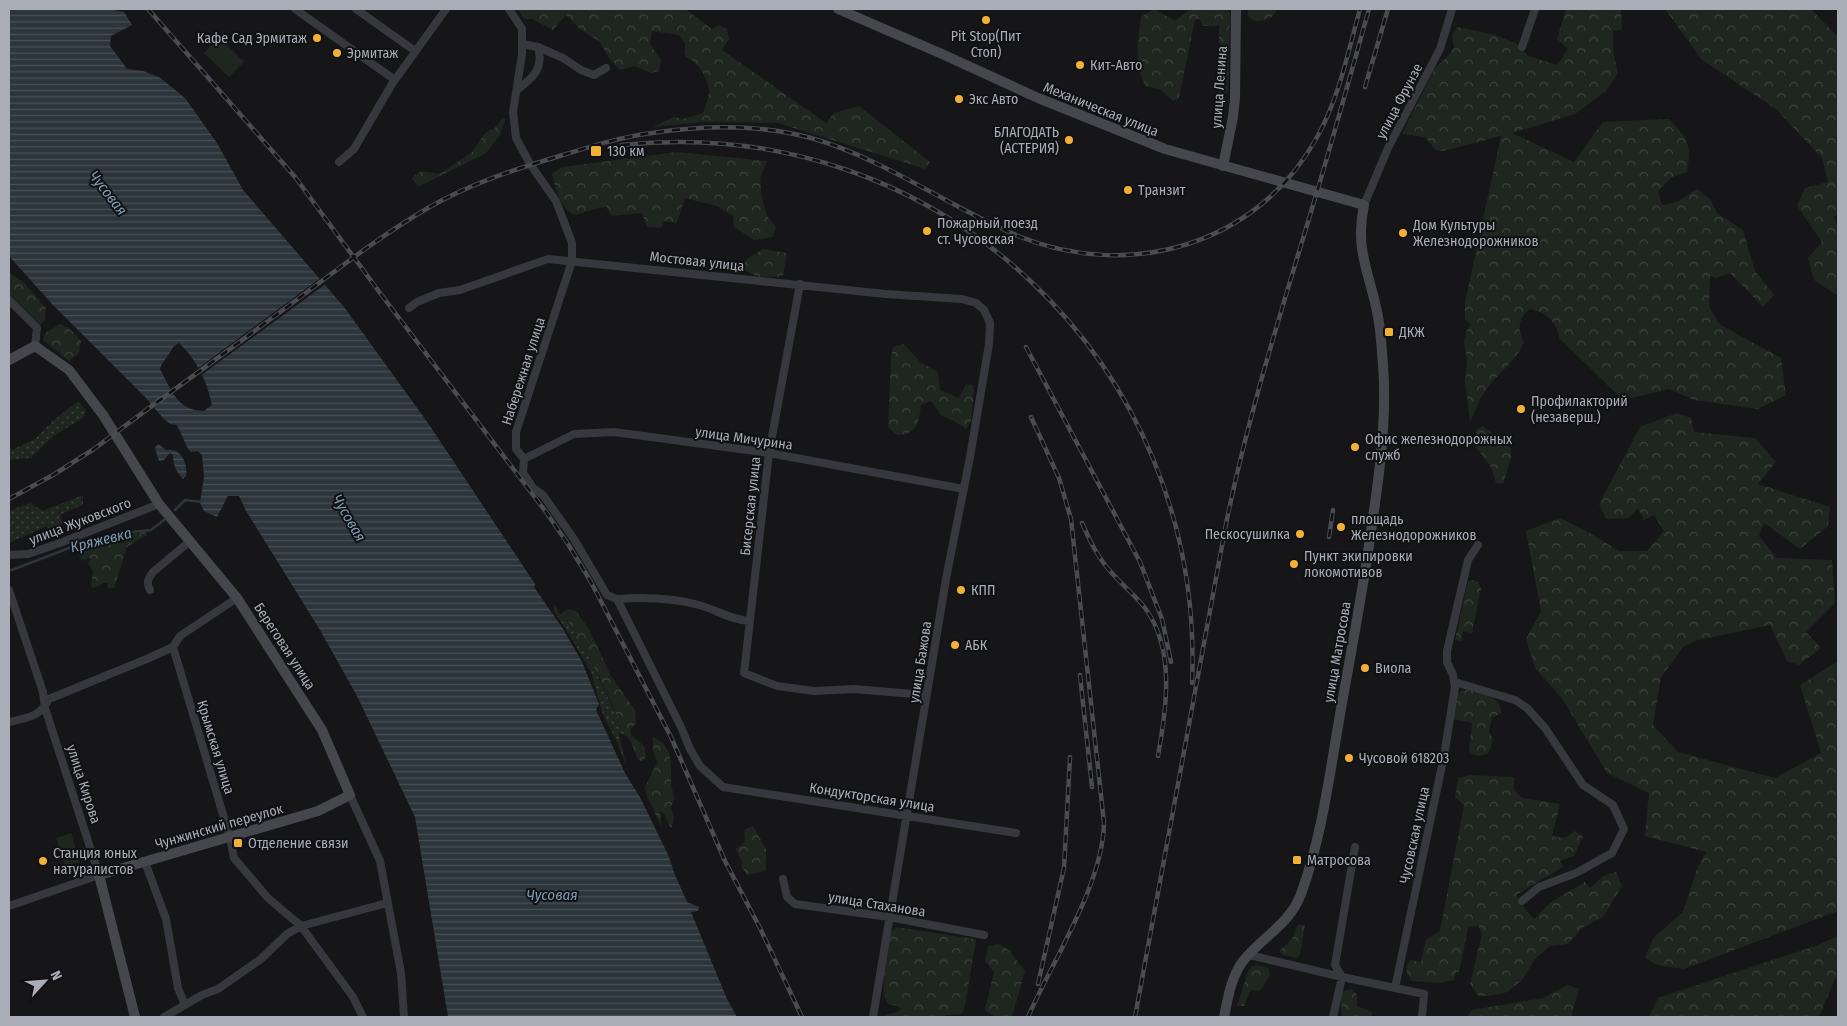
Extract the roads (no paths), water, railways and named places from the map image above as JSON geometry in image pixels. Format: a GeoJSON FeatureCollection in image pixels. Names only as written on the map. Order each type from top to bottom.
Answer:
{"type":"FeatureCollection","features":[{"type":"Feature","properties":{"kind":"street"},"geometry":{"type":"LineString","coordinates":[[295,9],[395,80]]}},
{"type":"Feature","properties":{"kind":"street"},"geometry":{"type":"LineString","coordinates":[[356,9],[415,51]]}},
{"type":"Feature","properties":{"kind":"street"},"geometry":{"type":"LineString","coordinates":[[339,162],[354,149],[395,80],[446,9]]}},
{"type":"Feature","properties":{"kind":"street","name":"Набережная улица"},"geometry":{"type":"LineString","coordinates":[[509,9],[522,29],[522,54],[514,112],[516,138],[530,164],[556,201],[572,243],[572,262],[516,432],[516,448],[524,460],[523,473],[533,488],[543,495],[574,539],[607,595],[617,599],[700,766],[723,787]]}},
{"type":"Feature","properties":{"kind":"street","name":"Механическая улица"},"geometry":{"type":"LineString","coordinates":[[838,9],[1050,103],[1165,149],[1364,205]]}},
{"type":"Feature","properties":{"kind":"street","name":"улица Ленина"},"geometry":{"type":"LineString","coordinates":[[1223,166],[1235,98],[1236,9]]}},
{"type":"Feature","properties":{"kind":"street","name":"улица Фрунзе"},"geometry":{"type":"LineString","coordinates":[[1364,205],[1388,148],[1440,49],[1452,9]]}},
{"type":"Feature","properties":{"kind":"street"},"geometry":{"type":"LineString","coordinates":[[1522,47],[1535,9]]}},
{"type":"Feature","properties":{"kind":"street"},"geometry":{"type":"LineString","coordinates":[[522,44],[538,47],[563,58],[580,70],[594,75],[606,68]]}},
{"type":"Feature","properties":{"kind":"street"},"geometry":{"type":"LineString","coordinates":[[517,90],[536,74],[541,58],[538,47]]}},
{"type":"Feature","properties":{"kind":"street","name":"улица Матросова"},"geometry":{"type":"LineString","coordinates":[[1224,1017],[1233,980],[1239,967],[1292,912],[1301,895],[1310,866],[1322,820],[1371,536],[1383,428],[1384,389],[1377,310],[1361,246],[1360,228],[1364,205]]}},
{"type":"Feature","properties":{"kind":"street","name":"Мостовая улица"},"geometry":{"type":"LineString","coordinates":[[409,308],[432,295],[460,290],[548,259],[886,294],[965,299],[978,304],[986,312]]}},
{"type":"Feature","properties":{"kind":"street","name":"Бисерская улица"},"geometry":{"type":"LineString","coordinates":[[800,284],[769,453],[744,673],[777,686],[814,691],[854,689],[926,695]]}},
{"type":"Feature","properties":{"kind":"street"},"geometry":{"type":"LineString","coordinates":[[9,300],[37,328],[35,346],[9,360]]}},
{"type":"Feature","properties":{"kind":"street","name":"улица Бажова"},"geometry":{"type":"LineString","coordinates":[[873,1017],[926,695],[989,344],[990,327],[986,312]]}},
{"type":"Feature","properties":{"kind":"street","name":"Береговая улица"},"geometry":{"type":"LineString","coordinates":[[35,346],[69,370],[102,415],[159,504],[237,598],[322,730],[380,861],[401,973],[404,1017]]}},
{"type":"Feature","properties":{"kind":"street","name":"улица Мичурина"},"geometry":{"type":"LineString","coordinates":[[524,460],[574,434],[614,432],[769,453],[964,489]]}},
{"type":"Feature","properties":{"kind":"street","name":"улица Жуковского"},"geometry":{"type":"LineString","coordinates":[[9,556],[28,554],[60,543],[159,504]]}},
{"type":"Feature","properties":{"kind":"street"},"geometry":{"type":"LineString","coordinates":[[150,590],[147,584],[148,578],[190,541]]}},
{"type":"Feature","properties":{"kind":"street","name":"Чусовская улица"},"geometry":{"type":"LineString","coordinates":[[1395,988],[1444,756],[1455,682],[1447,662],[1447,651],[1468,560],[1478,545]]}},
{"type":"Feature","properties":{"kind":"street","name":"улица Кирова"},"geometry":{"type":"LineString","coordinates":[[9,590],[43,692],[44,708],[99,875],[135,1017]]}},
{"type":"Feature","properties":{"kind":"street"},"geometry":{"type":"LineString","coordinates":[[9,722],[30,717],[44,708],[49,700],[57,696],[118,672],[173,647],[180,636],[237,598]]}},
{"type":"Feature","properties":{"kind":"street"},"geometry":{"type":"LineString","coordinates":[[617,599],[655,598],[708,608],[737,621],[750,621]]}},
{"type":"Feature","properties":{"kind":"street","name":"Крымская улица"},"geometry":{"type":"LineString","coordinates":[[173,647],[230,838],[234,858],[268,898],[301,926],[353,997],[363,1017]]}},
{"type":"Feature","properties":{"kind":"street"},"geometry":{"type":"LineString","coordinates":[[1455,682],[1515,700],[1527,708],[1546,728],[1583,785],[1613,805],[1624,829],[1612,853],[1576,873],[1539,887],[1522,901]]}},
{"type":"Feature","properties":{"kind":"street","name":"Кондукторская улица"},"geometry":{"type":"LineString","coordinates":[[723,787],[1016,833]]}},
{"type":"Feature","properties":{"kind":"street","name":"Чунжинский переулок"},"geometry":{"type":"LineString","coordinates":[[9,906],[99,875],[318,811],[350,795]]}},
{"type":"Feature","properties":{"kind":"street"},"geometry":{"type":"LineString","coordinates":[[1333,1017],[1342,977],[1335,965],[1354,847]]}},
{"type":"Feature","properties":{"kind":"street"},"geometry":{"type":"LineString","coordinates":[[145,862],[166,919],[178,988],[185,1005]]}},
{"type":"Feature","properties":{"kind":"street","name":"улица Стаханова"},"geometry":{"type":"LineString","coordinates":[[782,880],[786,897],[795,904],[889,917],[984,935]]}},
{"type":"Feature","properties":{"kind":"street"},"geometry":{"type":"LineString","coordinates":[[164,1017],[179,1014],[185,1005],[218,989],[260,959],[287,934],[301,926],[387,903]]}},
{"type":"Feature","properties":{"kind":"street"},"geometry":{"type":"LineString","coordinates":[[1249,955],[1424,994],[1422,1017]]}},
{"type":"Feature","properties":{"kind":"water","name":"Чусовая"},"geometry":{"type":"Polygon","coordinates":[[[9,9],[108,9],[124,12],[132,25],[111,36],[110,46],[127,69],[143,71],[159,77],[185,98],[217,143],[243,190],[344,307],[428,423],[563,629],[582,662],[599,704],[596,710],[625,773],[641,799],[669,857],[687,902],[699,907],[698,911],[691,912],[727,999],[737,1017],[448,1017],[415,817],[357,696],[320,630],[246,511],[239,496],[228,496],[217,517],[204,511],[200,503],[204,477],[202,455],[198,451],[191,452],[188,449],[177,425],[170,424],[164,419],[145,397],[53,305],[9,256],[9,9]],[[179,343],[173,347],[160,369],[176,398],[181,403],[195,410],[204,411],[212,405],[210,396],[200,371],[179,343]]]}},
{"type":"Feature","properties":{"kind":"water"},"geometry":{"type":"Polygon","coordinates":[[[158,444],[166,450],[176,451],[182,457],[186,466],[186,476],[183,479],[175,468],[173,455],[170,453],[164,460],[159,461],[155,448],[158,444]]]}},
{"type":"Feature","properties":{"kind":"waterway","name":"Кряжевка"},"geometry":{"type":"LineString","coordinates":[[175,510],[185,500],[202,502]]}},
{"type":"Feature","properties":{"kind":"waterway","name":"Кряжевка"},"geometry":{"type":"LineString","coordinates":[[9,570],[77,545],[104,543],[122,533],[151,530],[164,520]]}},
{"type":"Feature","properties":{"kind":"railway"},"geometry":{"type":"LineString","coordinates":[[148,9],[295,177],[568,544],[591,582],[671,737],[725,861],[760,928],[802,1017]]}},
{"type":"Feature","properties":{"kind":"railway"},"geometry":{"type":"LineString","coordinates":[[9,499],[53,475],[94,449],[368,247],[428,208],[461,191],[511,171],[585,148],[629,137],[672,130],[712,127],[752,128],[791,133],[838,147],[864,158],[992,224],[1018,236],[1060,249],[1103,255],[1145,253],[1186,245],[1225,229],[1260,206],[1291,176],[1316,139],[1331,108],[1360,9]]}},
{"type":"Feature","properties":{"kind":"railway"},"geometry":{"type":"LineString","coordinates":[[1135,1017],[1235,483],[1266,362],[1369,9]]}},
{"type":"Feature","properties":{"kind":"railway"},"geometry":{"type":"LineString","coordinates":[[1365,87],[1388,9]]}},
{"type":"Feature","properties":{"kind":"railway"},"geometry":{"type":"LineString","coordinates":[[622,145],[738,145],[847,170],[946,216],[1032,282],[1102,364],[1154,460],[1185,567],[1192,683]]}},
{"type":"Feature","properties":{"kind":"railway"},"geometry":{"type":"LineString","coordinates":[[1026,347],[1140,562],[1162,619],[1171,662]]}},
{"type":"Feature","properties":{"kind":"railway"},"geometry":{"type":"LineString","coordinates":[[1028,1017],[1086,896],[1101,847],[1104,823],[1071,519],[1059,478],[1031,417]]}},
{"type":"Feature","properties":{"kind":"railway"},"geometry":{"type":"LineString","coordinates":[[1329,537],[1333,510]]}},
{"type":"Feature","properties":{"kind":"railway"},"geometry":{"type":"LineString","coordinates":[[1082,523],[1102,561],[1145,608],[1155,624],[1161,642],[1165,661],[1166,700],[1158,756]]}},
{"type":"Feature","properties":{"kind":"railway"},"geometry":{"type":"LineString","coordinates":[[1080,675],[1092,787]]}},
{"type":"Feature","properties":{"kind":"railway"},"geometry":{"type":"LineString","coordinates":[[1038,984],[1064,868],[1070,757]]}},
{"type":"Feature","properties":{"kind":"place","name":"Pit Stop(Пит Стоп)"},"geometry":{"type":"Point","coordinates":[986,20]}},
{"type":"Feature","properties":{"kind":"place","name":"Кафе Сад Эрмитаж"},"geometry":{"type":"Point","coordinates":[317,38]}},
{"type":"Feature","properties":{"kind":"place","name":"Эрмитаж"},"geometry":{"type":"Point","coordinates":[337,53]}},
{"type":"Feature","properties":{"kind":"place","name":"Кит-Авто"},"geometry":{"type":"Point","coordinates":[1080,65]}},
{"type":"Feature","properties":{"kind":"place","name":"Экс Авто"},"geometry":{"type":"Point","coordinates":[959,99]}},
{"type":"Feature","properties":{"kind":"place","name":"БЛАГОДАТЬ (АСТЕРИЯ)"},"geometry":{"type":"Point","coordinates":[1069,140]}},
{"type":"Feature","properties":{"kind":"place","name":"130 км"},"geometry":{"type":"Point","coordinates":[596,151]}},
{"type":"Feature","properties":{"kind":"place","name":"Транзит"},"geometry":{"type":"Point","coordinates":[1128,190]}},
{"type":"Feature","properties":{"kind":"place","name":"Пожарный поезд ст. Чусовская"},"geometry":{"type":"Point","coordinates":[927,231]}},
{"type":"Feature","properties":{"kind":"place","name":"Дом Культуры Железнодорожников"},"geometry":{"type":"Point","coordinates":[1403,233]}},
{"type":"Feature","properties":{"kind":"place","name":"ДКЖ"},"geometry":{"type":"Point","coordinates":[1389,332]}},
{"type":"Feature","properties":{"kind":"place","name":"Профилакторий (незаверш.)"},"geometry":{"type":"Point","coordinates":[1521,409]}},
{"type":"Feature","properties":{"kind":"place","name":"Офис железнодорожных служб"},"geometry":{"type":"Point","coordinates":[1355,447]}},
{"type":"Feature","properties":{"kind":"place","name":"площадь Железнодорожников"},"geometry":{"type":"Point","coordinates":[1341,527]}},
{"type":"Feature","properties":{"kind":"place","name":"Пескосушилка"},"geometry":{"type":"Point","coordinates":[1300,534]}},
{"type":"Feature","properties":{"kind":"place","name":"Пункт экипировки локомотивов"},"geometry":{"type":"Point","coordinates":[1294,564]}},
{"type":"Feature","properties":{"kind":"place","name":"КПП"},"geometry":{"type":"Point","coordinates":[961,590]}},
{"type":"Feature","properties":{"kind":"place","name":"АБК"},"geometry":{"type":"Point","coordinates":[955,645]}},
{"type":"Feature","properties":{"kind":"place","name":"Виола"},"geometry":{"type":"Point","coordinates":[1365,668]}},
{"type":"Feature","properties":{"kind":"place","name":"Чусовой 618203"},"geometry":{"type":"Point","coordinates":[1349,758]}},
{"type":"Feature","properties":{"kind":"place","name":"Отделение связи"},"geometry":{"type":"Point","coordinates":[238,843]}},
{"type":"Feature","properties":{"kind":"place","name":"Матросова"},"geometry":{"type":"Point","coordinates":[1297,860]}},
{"type":"Feature","properties":{"kind":"place","name":"Станция юных натуралистов"},"geometry":{"type":"Point","coordinates":[43,861]}}]}
